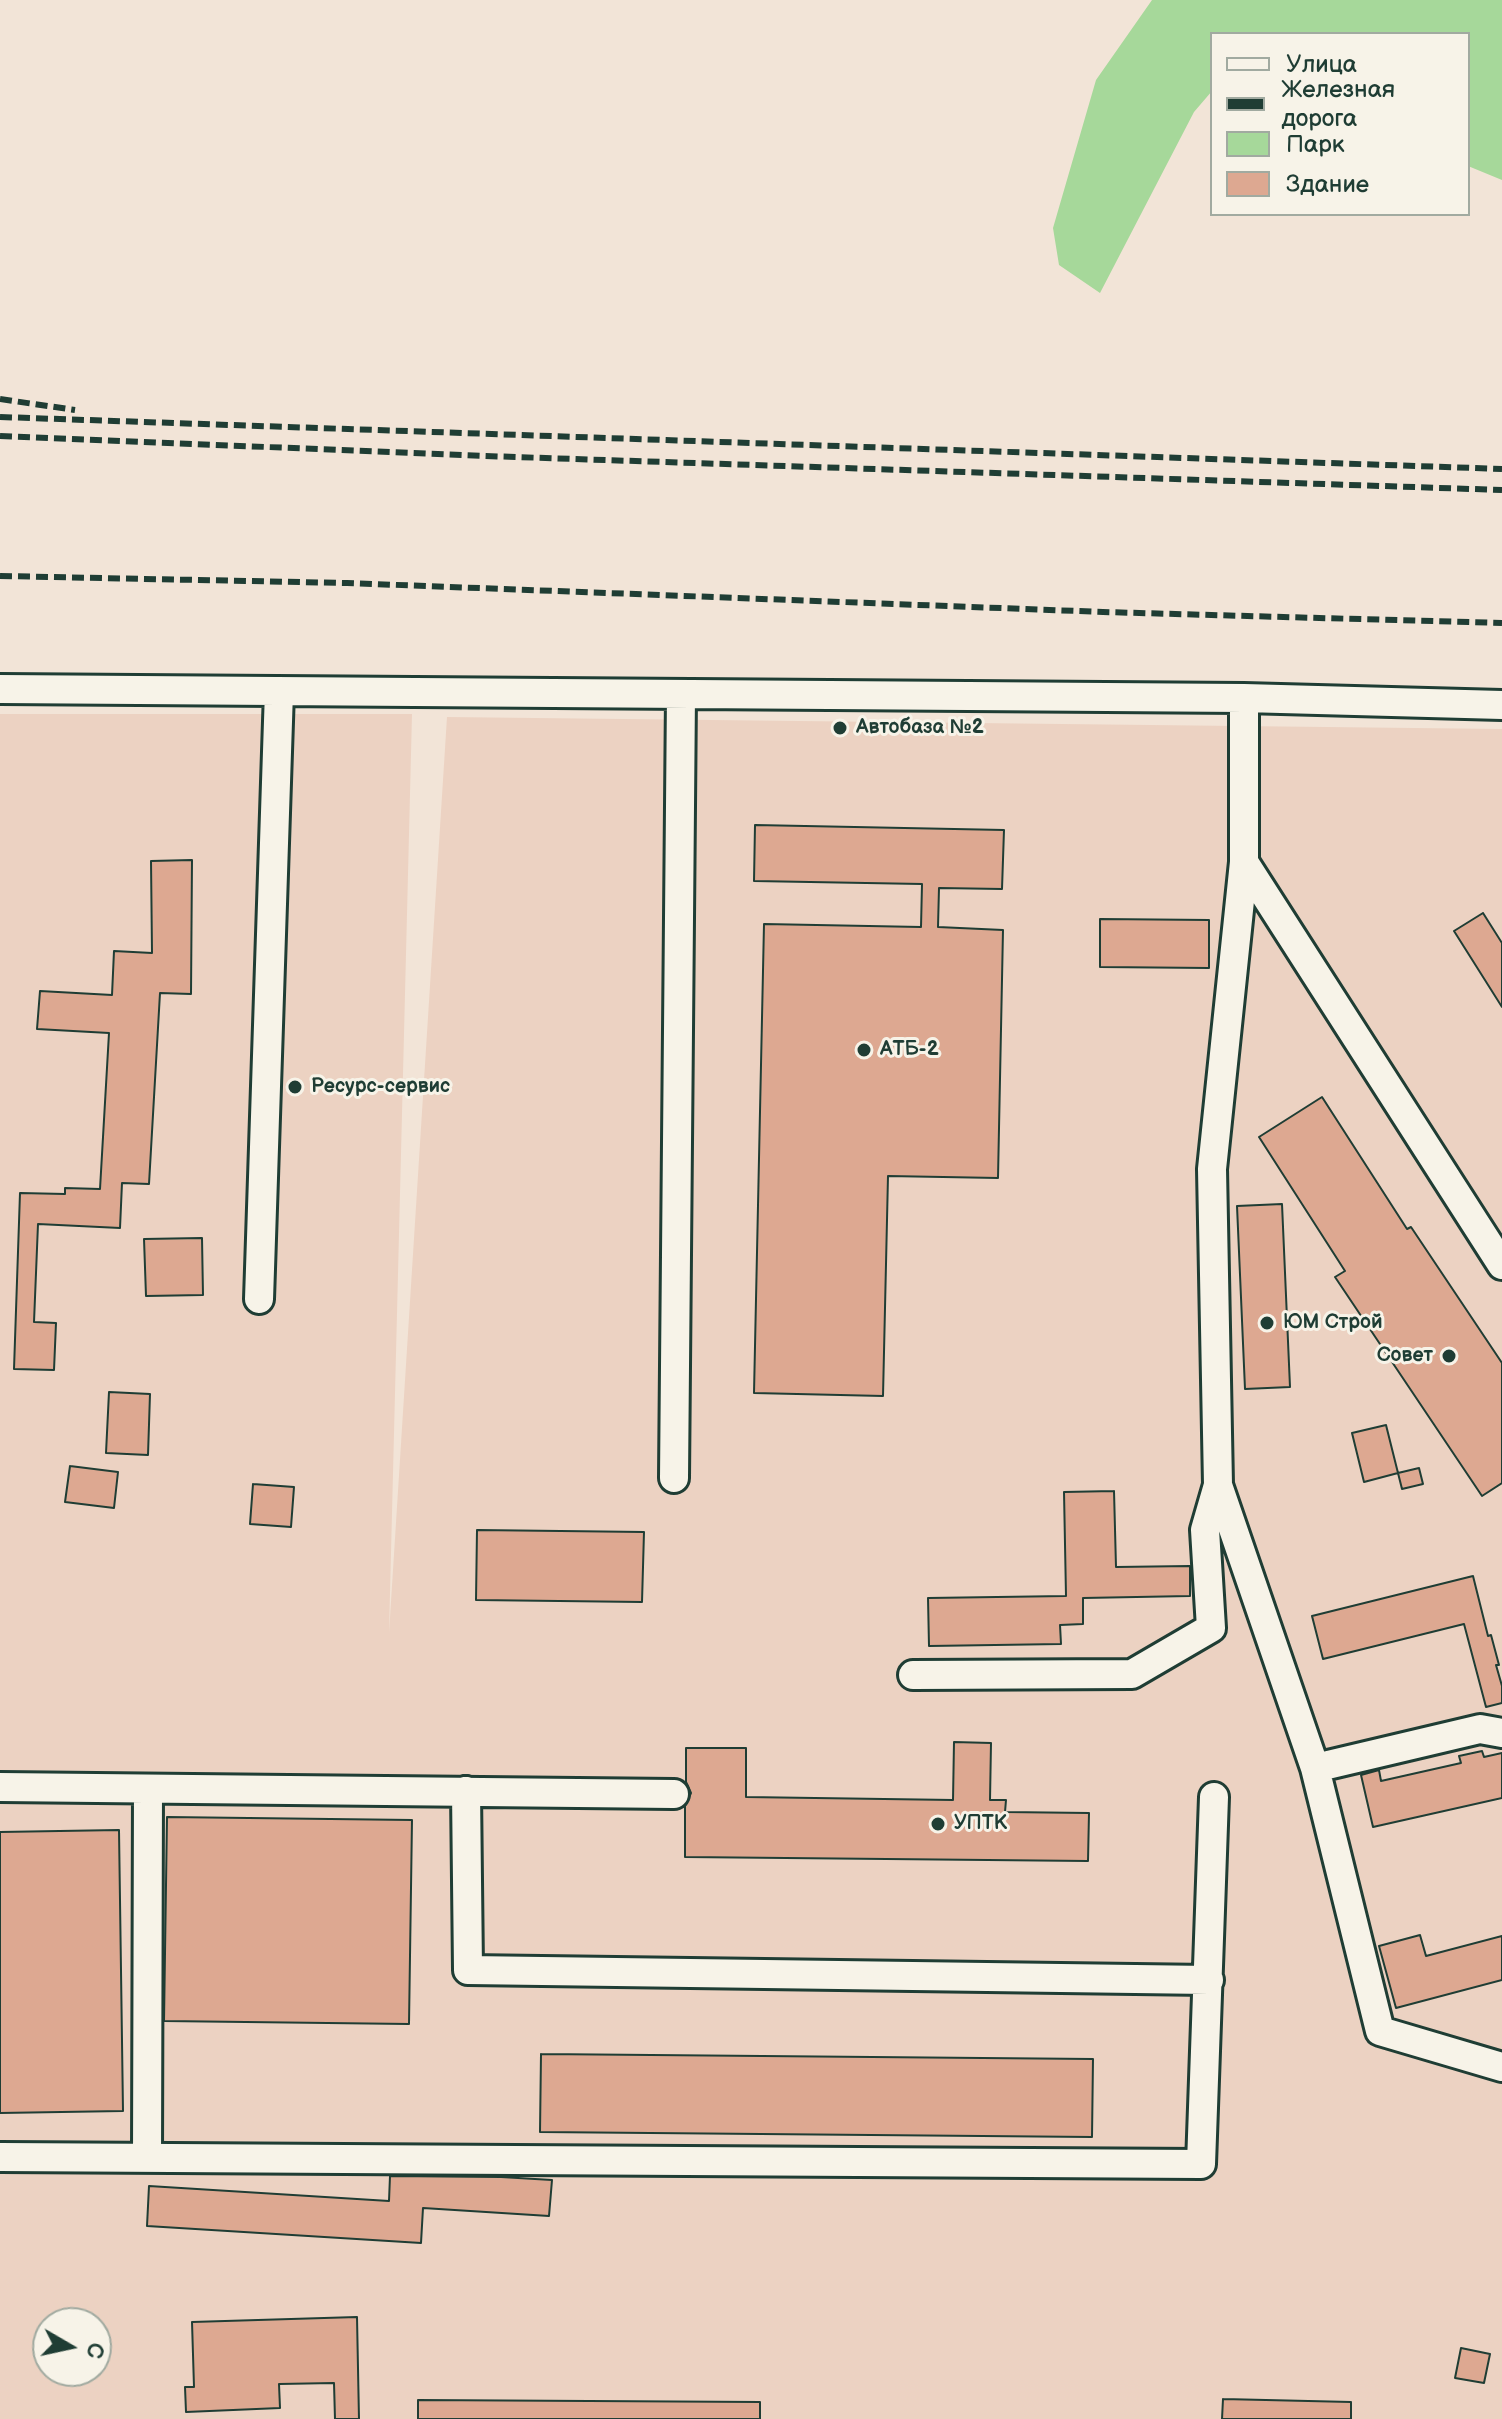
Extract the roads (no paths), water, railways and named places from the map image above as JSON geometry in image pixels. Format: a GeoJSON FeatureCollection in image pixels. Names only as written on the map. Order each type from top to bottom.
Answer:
{"type":"FeatureCollection","features":[{"type":"Feature","properties":{"kind":"street"},"geometry":{"type":"LineString","coordinates":[[0,689],[1244,698],[1502,705]]}},
{"type":"Feature","properties":{"kind":"street"},"geometry":{"type":"LineString","coordinates":[[259,1299],[279,691]]}},
{"type":"Feature","properties":{"kind":"street"},"geometry":{"type":"LineString","coordinates":[[674,1478],[681,694]]}},
{"type":"Feature","properties":{"kind":"street"},"geometry":{"type":"LineString","coordinates":[[913,1675],[1132,1674],[1211,1628],[1205,1530],[1218,1485],[1212,1169],[1244,862],[1244,698]]}},
{"type":"Feature","properties":{"kind":"street"},"geometry":{"type":"LineString","coordinates":[[1244,862],[1502,1265]]}},
{"type":"Feature","properties":{"kind":"street"},"geometry":{"type":"LineString","coordinates":[[1218,1485],[1315,1768],[1380,2031],[1502,2067]]}},
{"type":"Feature","properties":{"kind":"street"},"geometry":{"type":"LineString","coordinates":[[1315,1768],[1480,1729],[1502,1733]]}},
{"type":"Feature","properties":{"kind":"street"},"geometry":{"type":"LineString","coordinates":[[0,1787],[674,1794]]}},
{"type":"Feature","properties":{"kind":"street"},"geometry":{"type":"LineString","coordinates":[[147,2158],[148,1790]]}},
{"type":"Feature","properties":{"kind":"street"},"geometry":{"type":"LineString","coordinates":[[466,1791],[468,1970],[1209,1980]]}},
{"type":"Feature","properties":{"kind":"street"},"geometry":{"type":"LineString","coordinates":[[0,2157],[1201,2164],[1214,1797]]}},
{"type":"Feature","properties":{"kind":"railway"},"geometry":{"type":"LineString","coordinates":[[0,399],[75,410]]}},
{"type":"Feature","properties":{"kind":"railway"},"geometry":{"type":"LineString","coordinates":[[0,417],[1502,469]]}},
{"type":"Feature","properties":{"kind":"railway"},"geometry":{"type":"LineString","coordinates":[[0,436],[485,456],[1502,490]]}},
{"type":"Feature","properties":{"kind":"railway"},"geometry":{"type":"LineString","coordinates":[[0,576],[347,583],[1103,612],[1502,623]]}},
{"type":"Feature","properties":{"kind":"place","name":"Автобаза №2"},"geometry":{"type":"Point","coordinates":[840,728]}},
{"type":"Feature","properties":{"kind":"place","name":"АТБ-2"},"geometry":{"type":"Point","coordinates":[864,1050]}},
{"type":"Feature","properties":{"kind":"place","name":"Ресурс-сервис"},"geometry":{"type":"Point","coordinates":[295,1087]}},
{"type":"Feature","properties":{"kind":"place","name":"ЮМ Строй"},"geometry":{"type":"Point","coordinates":[1267,1323]}},
{"type":"Feature","properties":{"kind":"place","name":"Совет"},"geometry":{"type":"Point","coordinates":[1449,1356]}},
{"type":"Feature","properties":{"kind":"place","name":"УПТК"},"geometry":{"type":"Point","coordinates":[938,1824]}}]}
